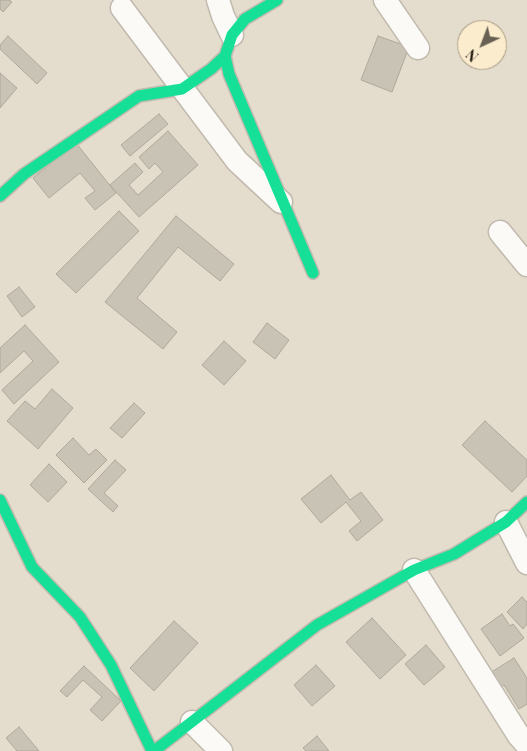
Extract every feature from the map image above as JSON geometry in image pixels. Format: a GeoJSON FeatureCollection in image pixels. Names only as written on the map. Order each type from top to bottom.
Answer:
{"type":"FeatureCollection","features":[{"type":"Feature","properties":{"kind":"street"},"geometry":{"type":"LineString","coordinates":[[218,0],[232,35]]}},
{"type":"Feature","properties":{"kind":"street"},"geometry":{"type":"LineString","coordinates":[[0,196],[24,174],[139,96],[182,90],[212,70],[225,56],[232,35],[246,18],[277,0]]}},
{"type":"Feature","properties":{"kind":"street"},"geometry":{"type":"LineString","coordinates":[[386,0],[418,48]]}},
{"type":"Feature","properties":{"kind":"street"},"geometry":{"type":"LineString","coordinates":[[122,8],[237,161],[284,204]]}},
{"type":"Feature","properties":{"kind":"street"},"geometry":{"type":"LineString","coordinates":[[225,56],[229,74],[312,273]]}},
{"type":"Feature","properties":{"kind":"street"},"geometry":{"type":"LineString","coordinates":[[500,232],[527,265]]}},
{"type":"Feature","properties":{"kind":"street"},"geometry":{"type":"LineString","coordinates":[[0,500],[32,567],[80,617],[111,665],[153,751],[317,625],[414,570],[454,554],[506,522],[527,502]]}},
{"type":"Feature","properties":{"kind":"street"},"geometry":{"type":"LineString","coordinates":[[506,522],[527,563]]}},
{"type":"Feature","properties":{"kind":"street"},"geometry":{"type":"LineString","coordinates":[[414,570],[524,736]]}},
{"type":"Feature","properties":{"kind":"street"},"geometry":{"type":"LineString","coordinates":[[192,722],[221,751]]}},
{"type":"Feature","properties":{"kind":"building"},"geometry":{"type":"Polygon","coordinates":[[[0,0],[12,2],[3,12],[0,9],[0,0]]]}},
{"type":"Feature","properties":{"kind":"building"},"geometry":{"type":"Polygon","coordinates":[[[8,36],[47,73],[37,84],[0,49],[0,45],[8,36]]]}},
{"type":"Feature","properties":{"kind":"building"},"geometry":{"type":"Polygon","coordinates":[[[378,36],[409,47],[392,92],[361,80],[378,36]]]}},
{"type":"Feature","properties":{"kind":"building"},"geometry":{"type":"Polygon","coordinates":[[[0,73],[17,88],[0,108],[0,73]]]}},
{"type":"Feature","properties":{"kind":"building"},"geometry":{"type":"Polygon","coordinates":[[[159,114],[168,124],[130,156],[121,145],[159,114]]]}},
{"type":"Feature","properties":{"kind":"building"},"geometry":{"type":"Polygon","coordinates":[[[168,131],[198,165],[139,217],[110,185],[135,163],[143,172],[129,185],[138,195],[163,172],[155,163],[149,169],[139,157],[168,131]]]}},
{"type":"Feature","properties":{"kind":"building"},"geometry":{"type":"Polygon","coordinates":[[[76,143],[116,193],[95,210],[85,198],[95,191],[80,173],[49,198],[33,178],[76,143]]]}},
{"type":"Feature","properties":{"kind":"building"},"geometry":{"type":"Polygon","coordinates":[[[119,211],[139,231],[76,293],[56,274],[119,211]]]}},
{"type":"Feature","properties":{"kind":"building"},"geometry":{"type":"Polygon","coordinates":[[[176,216],[234,264],[220,281],[178,247],[137,298],[177,332],[163,349],[105,302],[176,216]]]}},
{"type":"Feature","properties":{"kind":"building"},"geometry":{"type":"Polygon","coordinates":[[[19,287],[35,307],[22,317],[7,296],[19,287]]]}},
{"type":"Feature","properties":{"kind":"building"},"geometry":{"type":"Polygon","coordinates":[[[267,323],[289,340],[275,359],[253,342],[267,323]]]}},
{"type":"Feature","properties":{"kind":"building"},"geometry":{"type":"Polygon","coordinates":[[[25,325],[59,362],[14,404],[2,390],[33,361],[24,351],[0,373],[0,348],[25,325]]]}},
{"type":"Feature","properties":{"kind":"building"},"geometry":{"type":"Polygon","coordinates":[[[224,341],[246,361],[224,385],[202,365],[224,341]]]}},
{"type":"Feature","properties":{"kind":"building"},"geometry":{"type":"Polygon","coordinates":[[[52,389],[73,408],[38,449],[7,421],[25,401],[35,409],[52,389]]]}},
{"type":"Feature","properties":{"kind":"building"},"geometry":{"type":"Polygon","coordinates":[[[134,403],[145,413],[122,438],[110,428],[134,403]]]}},
{"type":"Feature","properties":{"kind":"building"},"geometry":{"type":"Polygon","coordinates":[[[485,421],[527,460],[527,476],[512,492],[462,445],[485,421]]]}},
{"type":"Feature","properties":{"kind":"building"},"geometry":{"type":"Polygon","coordinates":[[[73,438],[89,455],[96,449],[107,460],[84,483],[56,455],[73,438]]]}},
{"type":"Feature","properties":{"kind":"building"},"geometry":{"type":"Polygon","coordinates":[[[115,460],[126,470],[104,493],[118,506],[113,512],[88,489],[115,460]]]}},
{"type":"Feature","properties":{"kind":"building"},"geometry":{"type":"Polygon","coordinates":[[[49,464],[67,482],[48,502],[30,485],[49,464]]]}},
{"type":"Feature","properties":{"kind":"building"},"geometry":{"type":"Polygon","coordinates":[[[331,475],[350,500],[361,492],[383,520],[357,541],[349,531],[361,521],[346,502],[321,523],[301,499],[331,475]]]}},
{"type":"Feature","properties":{"kind":"building"},"geometry":{"type":"Polygon","coordinates":[[[522,597],[527,602],[527,624],[523,629],[507,612],[522,597]]]}},
{"type":"Feature","properties":{"kind":"building"},"geometry":{"type":"Polygon","coordinates":[[[502,614],[510,626],[513,624],[524,638],[500,656],[481,629],[502,614]]]}},
{"type":"Feature","properties":{"kind":"building"},"geometry":{"type":"Polygon","coordinates":[[[372,618],[406,655],[380,679],[346,642],[372,618]]]}},
{"type":"Feature","properties":{"kind":"building"},"geometry":{"type":"Polygon","coordinates":[[[174,621],[198,643],[154,691],[130,668],[174,621]]]}},
{"type":"Feature","properties":{"kind":"building"},"geometry":{"type":"Polygon","coordinates":[[[426,645],[445,667],[424,685],[405,664],[426,645]]]}},
{"type":"Feature","properties":{"kind":"building"},"geometry":{"type":"Polygon","coordinates":[[[514,658],[527,678],[527,704],[519,709],[504,685],[499,688],[490,673],[514,658]]]}},
{"type":"Feature","properties":{"kind":"building"},"geometry":{"type":"Polygon","coordinates":[[[316,665],[335,686],[312,706],[294,685],[316,665]]]}},
{"type":"Feature","properties":{"kind":"building"},"geometry":{"type":"Polygon","coordinates":[[[84,666],[121,701],[102,721],[90,710],[102,697],[83,680],[67,697],[60,691],[84,666]]]}},
{"type":"Feature","properties":{"kind":"building"},"geometry":{"type":"Polygon","coordinates":[[[19,727],[39,751],[17,751],[6,738],[19,727]]]}},
{"type":"Feature","properties":{"kind":"building"},"geometry":{"type":"Polygon","coordinates":[[[317,736],[329,751],[306,751],[303,748],[317,736]]]}},
{"type":"Feature","properties":{"kind":"traffic: fast"},"geometry":{"type":"LineString","coordinates":[[277,0],[245,19],[232,35],[225,56],[229,74],[313,273]]}},
{"type":"Feature","properties":{"kind":"traffic: fast"},"geometry":{"type":"LineString","coordinates":[[0,196],[24,174],[139,96],[182,89],[211,69],[225,56]]}},
{"type":"Feature","properties":{"kind":"traffic: fast"},"geometry":{"type":"LineString","coordinates":[[0,500],[32,567],[80,617],[111,665],[152,751]]}},
{"type":"Feature","properties":{"kind":"traffic: fast"},"geometry":{"type":"LineString","coordinates":[[154,751],[317,625],[414,570],[454,554],[506,522],[527,502]]}}]}
